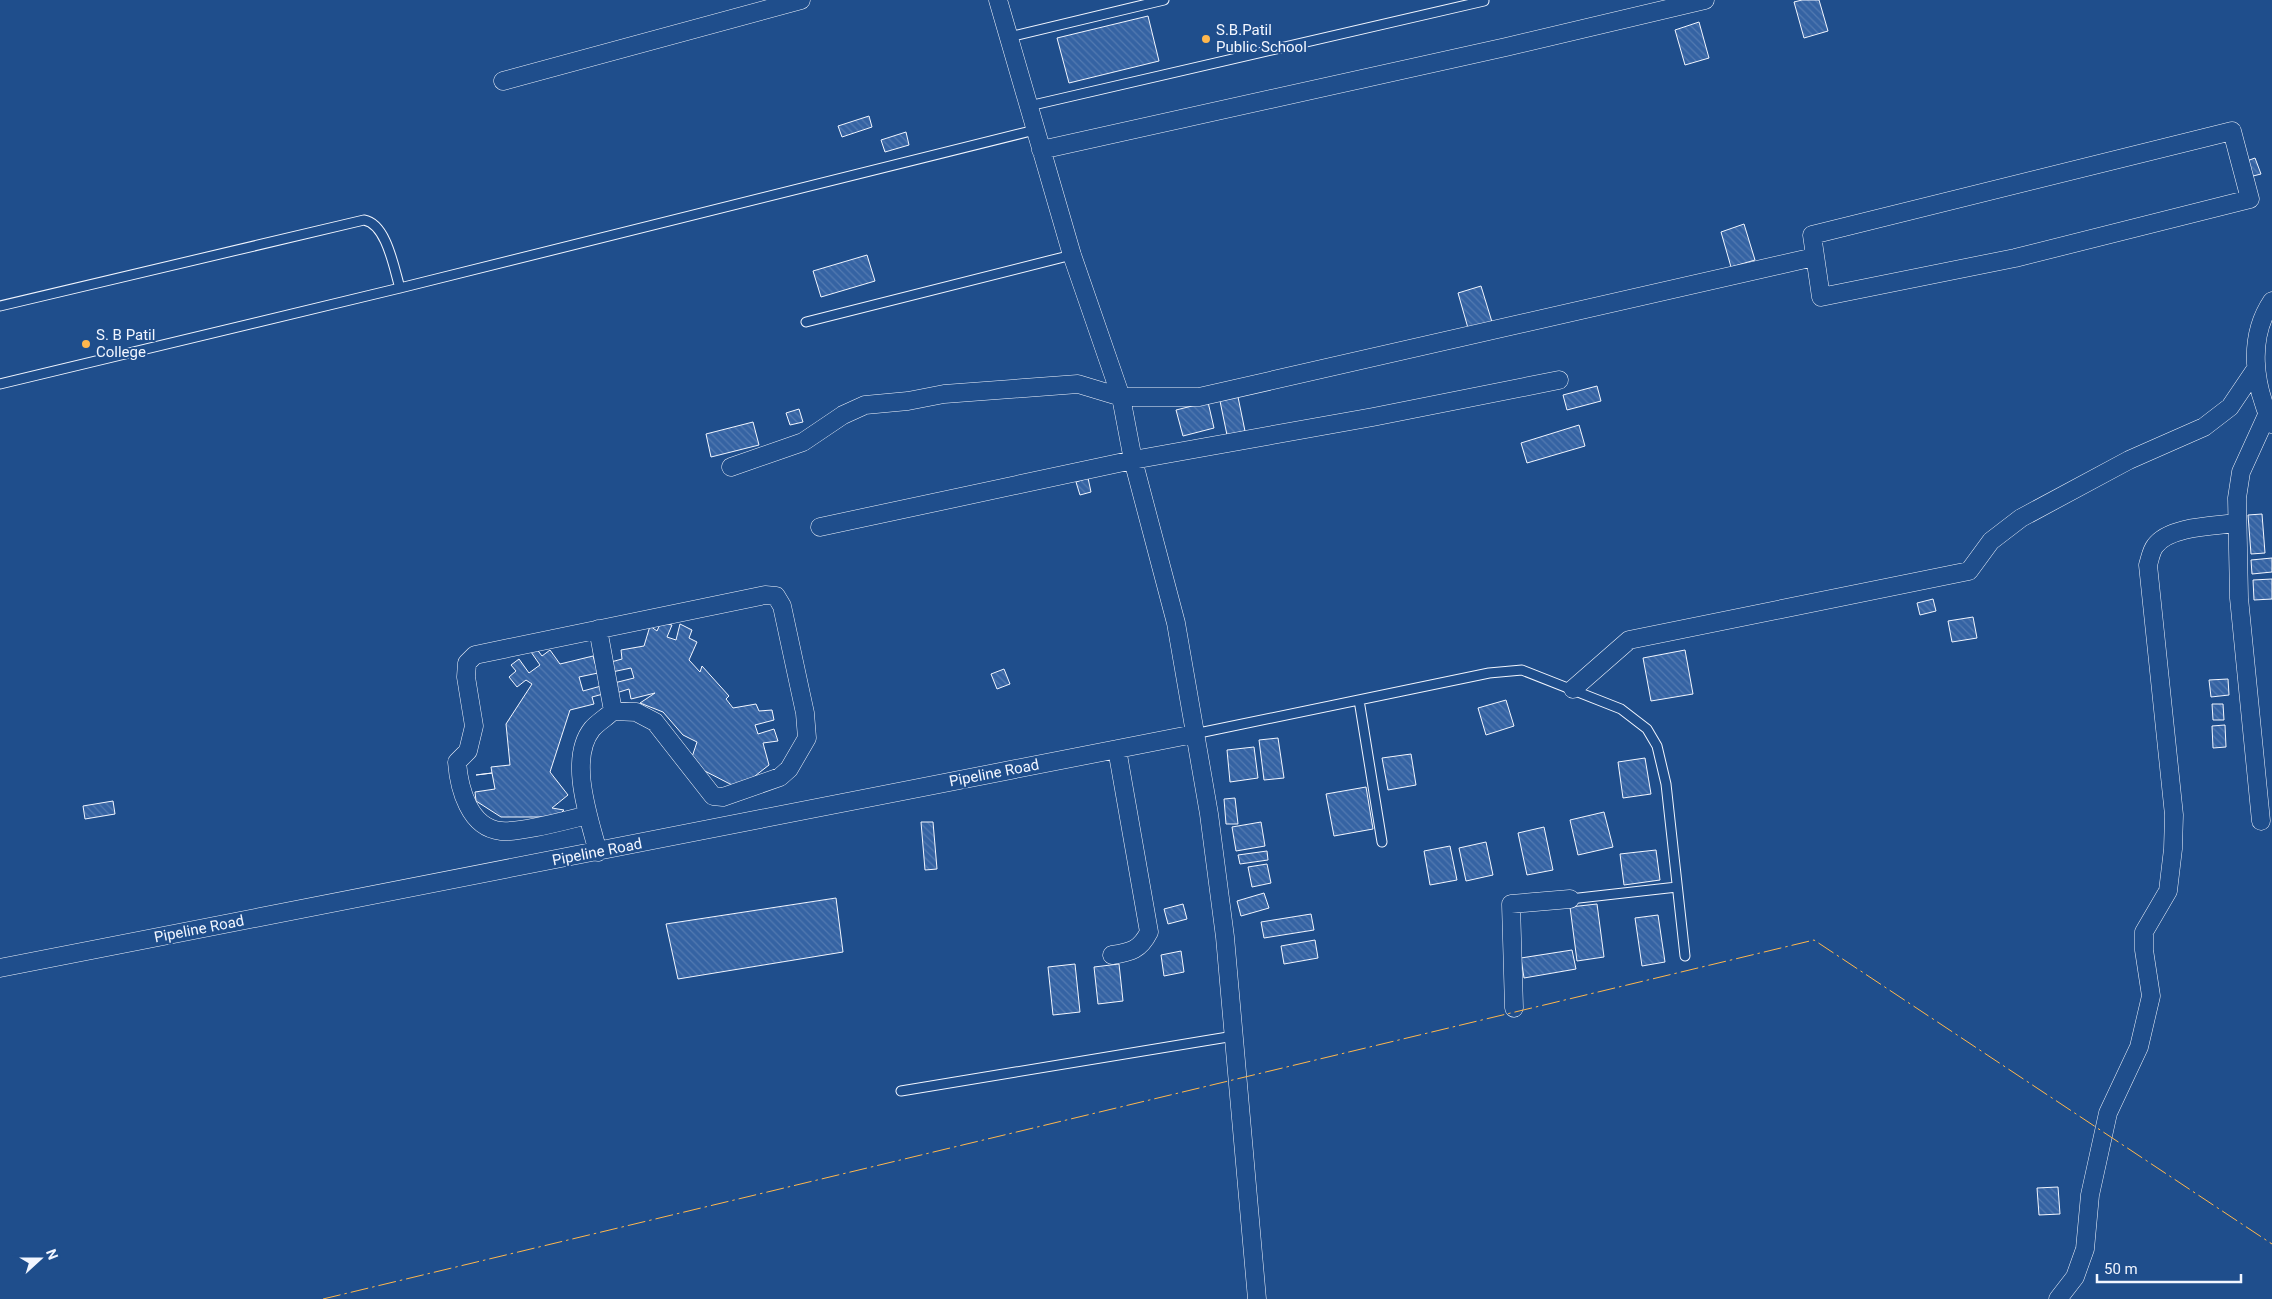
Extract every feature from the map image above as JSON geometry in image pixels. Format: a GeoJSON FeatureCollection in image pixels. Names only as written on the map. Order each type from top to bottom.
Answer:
{"type":"FeatureCollection","features":[{"type":"Feature","properties":{"kind":"street"},"geometry":{"type":"LineString","coordinates":[[503,82],[800,0]]}},
{"type":"Feature","properties":{"kind":"street"},"geometry":{"type":"LineString","coordinates":[[998,0],[1072,255],[1121,397],[1133,460],[1176,623],[1217,868],[1257,1299]]}},
{"type":"Feature","properties":{"kind":"street"},"geometry":{"type":"LineString","coordinates":[[1041,150],[1506,48],[1705,0]]}},
{"type":"Feature","properties":{"kind":"street"},"geometry":{"type":"LineString","coordinates":[[2232,131],[2250,199],[2015,258],[1821,296],[1814,256],[1812,235],[2232,131]]}},
{"type":"Feature","properties":{"kind":"street"},"geometry":{"type":"LineString","coordinates":[[731,467],[803,442],[843,414],[865,405],[908,401],[944,394],[1078,384],[1121,397],[1199,397],[1814,256]]}},
{"type":"Feature","properties":{"kind":"street"},"geometry":{"type":"LineString","coordinates":[[2260,821],[2239,598],[2237,498],[2241,472],[2270,420],[2255,370],[2257,331],[2272,301]]}},
{"type":"Feature","properties":{"kind":"street"},"geometry":{"type":"LineString","coordinates":[[1573,689],[1629,640],[1969,571],[1990,541],[2021,518],[2129,460],[2204,427],[2230,407],[2255,370]]}},
{"type":"Feature","properties":{"kind":"street"},"geometry":{"type":"LineString","coordinates":[[820,527],[1133,460],[1373,417],[1559,380]]}},
{"type":"Feature","properties":{"kind":"street"},"geometry":{"type":"LineString","coordinates":[[2058,1299],[2075,1277],[2085,1248],[2090,1195],[2108,1113],[2139,1047],[2151,996],[2144,950],[2144,932],[2168,891],[2174,849],[2174,815],[2148,565],[2154,547],[2165,537],[2185,530],[2237,523]]}},
{"type":"Feature","properties":{"kind":"street"},"geometry":{"type":"LineString","coordinates":[[588,815],[501,831],[484,826],[469,810],[458,781],[457,762],[468,750],[474,726],[466,677],[467,663],[475,655],[765,595],[776,596],[782,606],[805,713],[807,738],[789,769],[780,777],[723,797],[713,796],[655,722],[636,712],[613,711],[592,729],[580,758],[582,784],[598,852]]}},
{"type":"Feature","properties":{"kind":"street"},"geometry":{"type":"LineString","coordinates":[[598,630],[613,711]]}},
{"type":"Feature","properties":{"kind":"street","name":"Pipeline Road"},"geometry":{"type":"LineString","coordinates":[[0,968],[1194,734]]}},
{"type":"Feature","properties":{"kind":"street"},"geometry":{"type":"LineString","coordinates":[[1112,955],[1132,952],[1142,944],[1149,932],[1117,749]]}},
{"type":"Feature","properties":{"kind":"street"},"geometry":{"type":"LineString","coordinates":[[1514,1008],[1511,904],[1570,899]]}},
{"type":"Feature","properties":{"kind":"lane"},"geometry":{"type":"LineString","coordinates":[[1009,37],[1164,0]]}},
{"type":"Feature","properties":{"kind":"lane"},"geometry":{"type":"LineString","coordinates":[[1029,106],[1485,0]]}},
{"type":"Feature","properties":{"kind":"lane"},"geometry":{"type":"LineString","coordinates":[[0,384],[400,288],[1035,130]]}},
{"type":"Feature","properties":{"kind":"lane"},"geometry":{"type":"LineString","coordinates":[[0,306],[364,220],[372,221],[378,227],[389,252],[400,288]]}},
{"type":"Feature","properties":{"kind":"lane"},"geometry":{"type":"LineString","coordinates":[[806,322],[1072,255]]}},
{"type":"Feature","properties":{"kind":"lane"},"geometry":{"type":"LineString","coordinates":[[1194,734],[1489,673],[1522,670],[1621,709],[1647,729],[1657,746],[1666,784],[1685,956]]}},
{"type":"Feature","properties":{"kind":"lane"},"geometry":{"type":"LineString","coordinates":[[1359,700],[1382,842]]}},
{"type":"Feature","properties":{"kind":"lane"},"geometry":{"type":"LineString","coordinates":[[1570,899],[1677,887]]}},
{"type":"Feature","properties":{"kind":"lane"},"geometry":{"type":"LineString","coordinates":[[901,1091],[1234,1036]]}},
{"type":"Feature","properties":{"kind":"building"},"geometry":{"type":"Polygon","coordinates":[[[1819,0],[1828,31],[1804,38],[1794,2],[1819,0]]]}},
{"type":"Feature","properties":{"kind":"building"},"geometry":{"type":"Polygon","coordinates":[[[1148,16],[1159,61],[1069,83],[1057,38],[1148,16]]]}},
{"type":"Feature","properties":{"kind":"building"},"geometry":{"type":"Polygon","coordinates":[[[1699,22],[1709,58],[1685,65],[1675,30],[1699,22]]]}},
{"type":"Feature","properties":{"kind":"building"},"geometry":{"type":"Polygon","coordinates":[[[869,116],[872,127],[842,137],[838,126],[869,116]]]}},
{"type":"Feature","properties":{"kind":"building"},"geometry":{"type":"Polygon","coordinates":[[[906,132],[909,145],[885,152],[881,140],[906,132]]]}},
{"type":"Feature","properties":{"kind":"building"},"geometry":{"type":"Polygon","coordinates":[[[2255,158],[2261,174],[2249,177],[2244,162],[2255,158]]]}},
{"type":"Feature","properties":{"kind":"building"},"geometry":{"type":"Polygon","coordinates":[[[1744,224],[1755,260],[1731,267],[1721,232],[1744,224]]]}},
{"type":"Feature","properties":{"kind":"building"},"geometry":{"type":"Polygon","coordinates":[[[867,255],[875,281],[821,297],[813,271],[867,255]]]}},
{"type":"Feature","properties":{"kind":"building"},"geometry":{"type":"Polygon","coordinates":[[[1481,286],[1492,322],[1468,328],[1458,293],[1481,286]]]}},
{"type":"Feature","properties":{"kind":"building"},"geometry":{"type":"Polygon","coordinates":[[[1597,386],[1601,401],[1567,410],[1563,395],[1597,386]]]}},
{"type":"Feature","properties":{"kind":"building"},"geometry":{"type":"Polygon","coordinates":[[[1238,397],[1245,431],[1227,435],[1220,401],[1238,397]]]}},
{"type":"Feature","properties":{"kind":"building"},"geometry":{"type":"Polygon","coordinates":[[[1208,402],[1214,428],[1183,436],[1176,410],[1208,402]]]}},
{"type":"Feature","properties":{"kind":"building"},"geometry":{"type":"Polygon","coordinates":[[[799,409],[803,422],[790,425],[786,413],[799,409]]]}},
{"type":"Feature","properties":{"kind":"building"},"geometry":{"type":"Polygon","coordinates":[[[753,422],[759,445],[711,457],[706,434],[753,422]]]}},
{"type":"Feature","properties":{"kind":"building"},"geometry":{"type":"Polygon","coordinates":[[[1579,425],[1585,446],[1527,463],[1521,443],[1579,425]]]}},
{"type":"Feature","properties":{"kind":"building"},"geometry":{"type":"Polygon","coordinates":[[[1088,478],[1091,492],[1080,495],[1076,482],[1088,478]]]}},
{"type":"Feature","properties":{"kind":"building"},"geometry":{"type":"Polygon","coordinates":[[[2262,514],[2265,553],[2251,554],[2248,515],[2262,514]]]}},
{"type":"Feature","properties":{"kind":"building"},"geometry":{"type":"Polygon","coordinates":[[[2272,558],[2272,572],[2252,574],[2251,560],[2272,558]]]}},
{"type":"Feature","properties":{"kind":"building"},"geometry":{"type":"Polygon","coordinates":[[[2272,579],[2272,599],[2254,600],[2253,580],[2272,579]]]}},
{"type":"Feature","properties":{"kind":"building"},"geometry":{"type":"Polygon","coordinates":[[[1933,599],[1936,611],[1920,615],[1917,603],[1933,599]]]}},
{"type":"Feature","properties":{"kind":"building"},"geometry":{"type":"Polygon","coordinates":[[[1973,617],[1977,638],[1952,642],[1948,621],[1973,617]]]}},
{"type":"Feature","properties":{"kind":"building"},"geometry":{"type":"Polygon","coordinates":[[[661,622],[672,625],[667,637],[676,640],[680,624],[692,630],[689,638],[697,642],[689,660],[700,672],[702,666],[729,696],[726,699],[733,708],[756,704],[759,711],[772,710],[774,720],[755,725],[758,734],[774,729],[778,741],[763,743],[769,765],[746,783],[732,785],[699,768],[691,760],[697,742],[683,735],[663,712],[640,703],[655,693],[631,699],[629,689],[616,693],[614,683],[634,678],[631,668],[612,672],[611,662],[622,659],[621,650],[644,646],[650,626],[657,631],[661,622]]]}},
{"type":"Feature","properties":{"kind":"building"},"geometry":{"type":"Polygon","coordinates":[[[536,648],[542,656],[550,650],[560,664],[593,656],[598,673],[579,677],[583,691],[601,686],[603,694],[592,697],[594,704],[570,710],[550,772],[568,795],[552,808],[564,810],[557,817],[501,817],[476,801],[475,792],[495,789],[491,767],[510,765],[506,724],[532,684],[526,680],[517,687],[509,677],[516,671],[511,665],[519,659],[529,673],[540,665],[531,652],[536,648]]]}},
{"type":"Feature","properties":{"kind":"building"},"geometry":{"type":"Polygon","coordinates":[[[1685,650],[1693,694],[1651,701],[1643,658],[1685,650]]]}},
{"type":"Feature","properties":{"kind":"building"},"geometry":{"type":"Polygon","coordinates":[[[1004,669],[1010,684],[997,689],[991,674],[1004,669]]]}},
{"type":"Feature","properties":{"kind":"building"},"geometry":{"type":"Polygon","coordinates":[[[2228,679],[2229,695],[2211,697],[2209,680],[2228,679]]]}},
{"type":"Feature","properties":{"kind":"building"},"geometry":{"type":"Polygon","coordinates":[[[1506,700],[1514,726],[1486,735],[1478,708],[1506,700]]]}},
{"type":"Feature","properties":{"kind":"building"},"geometry":{"type":"Polygon","coordinates":[[[2212,704],[2223,704],[2224,720],[2213,720],[2212,704]]]}},
{"type":"Feature","properties":{"kind":"building"},"geometry":{"type":"Polygon","coordinates":[[[2225,725],[2226,747],[2213,748],[2212,726],[2225,725]]]}},
{"type":"Feature","properties":{"kind":"building"},"geometry":{"type":"Polygon","coordinates":[[[1278,738],[1284,778],[1264,780],[1259,740],[1278,738]]]}},
{"type":"Feature","properties":{"kind":"building"},"geometry":{"type":"Polygon","coordinates":[[[1254,747],[1258,778],[1230,782],[1227,750],[1254,747]]]}},
{"type":"Feature","properties":{"kind":"building"},"geometry":{"type":"Polygon","coordinates":[[[1411,754],[1416,785],[1388,790],[1382,758],[1411,754]]]}},
{"type":"Feature","properties":{"kind":"building"},"geometry":{"type":"Polygon","coordinates":[[[1645,758],[1651,794],[1623,798],[1618,762],[1645,758]]]}},
{"type":"Feature","properties":{"kind":"building"},"geometry":{"type":"Polygon","coordinates":[[[1366,787],[1373,829],[1334,836],[1326,794],[1366,787]]]}},
{"type":"Feature","properties":{"kind":"building"},"geometry":{"type":"Polygon","coordinates":[[[1235,798],[1238,824],[1226,824],[1224,799],[1235,798]]]}},
{"type":"Feature","properties":{"kind":"building"},"geometry":{"type":"Polygon","coordinates":[[[113,801],[115,814],[85,819],[83,806],[113,801]]]}},
{"type":"Feature","properties":{"kind":"building"},"geometry":{"type":"Polygon","coordinates":[[[1604,812],[1613,847],[1578,855],[1570,820],[1604,812]]]}},
{"type":"Feature","properties":{"kind":"building"},"geometry":{"type":"Polygon","coordinates":[[[921,822],[933,822],[937,869],[925,870],[921,822]]]}},
{"type":"Feature","properties":{"kind":"building"},"geometry":{"type":"Polygon","coordinates":[[[1261,822],[1265,846],[1236,851],[1232,827],[1261,822]]]}},
{"type":"Feature","properties":{"kind":"building"},"geometry":{"type":"Polygon","coordinates":[[[1544,827],[1553,870],[1527,875],[1518,833],[1544,827]]]}},
{"type":"Feature","properties":{"kind":"building"},"geometry":{"type":"Polygon","coordinates":[[[1486,842],[1493,875],[1466,881],[1459,848],[1486,842]]]}},
{"type":"Feature","properties":{"kind":"building"},"geometry":{"type":"Polygon","coordinates":[[[1450,846],[1457,880],[1430,885],[1424,851],[1450,846]]]}},
{"type":"Feature","properties":{"kind":"building"},"geometry":{"type":"Polygon","coordinates":[[[1656,850],[1660,880],[1624,885],[1620,854],[1656,850]]]}},
{"type":"Feature","properties":{"kind":"building"},"geometry":{"type":"Polygon","coordinates":[[[1267,851],[1268,860],[1240,864],[1238,855],[1267,851]]]}},
{"type":"Feature","properties":{"kind":"building"},"geometry":{"type":"Polygon","coordinates":[[[1267,864],[1271,883],[1252,887],[1248,867],[1267,864]]]}},
{"type":"Feature","properties":{"kind":"building"},"geometry":{"type":"Polygon","coordinates":[[[1264,893],[1269,908],[1241,916],[1237,901],[1264,893]]]}},
{"type":"Feature","properties":{"kind":"building"},"geometry":{"type":"Polygon","coordinates":[[[836,898],[843,952],[678,979],[666,924],[836,898]]]}},
{"type":"Feature","properties":{"kind":"building"},"geometry":{"type":"Polygon","coordinates":[[[1183,904],[1187,919],[1168,924],[1164,909],[1183,904]]]}},
{"type":"Feature","properties":{"kind":"building"},"geometry":{"type":"Polygon","coordinates":[[[1597,904],[1604,957],[1577,961],[1570,907],[1597,904]]]}},
{"type":"Feature","properties":{"kind":"building"},"geometry":{"type":"Polygon","coordinates":[[[1311,914],[1314,930],[1264,938],[1261,922],[1311,914]]]}},
{"type":"Feature","properties":{"kind":"building"},"geometry":{"type":"Polygon","coordinates":[[[1658,915],[1665,962],[1642,966],[1635,918],[1658,915]]]}},
{"type":"Feature","properties":{"kind":"building"},"geometry":{"type":"Polygon","coordinates":[[[1315,940],[1318,958],[1284,964],[1281,946],[1315,940]]]}},
{"type":"Feature","properties":{"kind":"building"},"geometry":{"type":"Polygon","coordinates":[[[1572,950],[1576,969],[1524,978],[1521,958],[1572,950]]]}},
{"type":"Feature","properties":{"kind":"building"},"geometry":{"type":"Polygon","coordinates":[[[1181,951],[1184,972],[1164,976],[1161,955],[1181,951]]]}},
{"type":"Feature","properties":{"kind":"building"},"geometry":{"type":"Polygon","coordinates":[[[1075,964],[1080,1012],[1053,1015],[1048,967],[1075,964]]]}},
{"type":"Feature","properties":{"kind":"building"},"geometry":{"type":"Polygon","coordinates":[[[1119,964],[1123,1001],[1098,1004],[1094,967],[1119,964]]]}},
{"type":"Feature","properties":{"kind":"building"},"geometry":{"type":"Polygon","coordinates":[[[2058,1187],[2060,1214],[2039,1215],[2037,1188],[2058,1187]]]}},
{"type":"Feature","properties":{"kind":"power"},"geometry":{"type":"LineString","coordinates":[[323,1299],[1814,940],[2272,1244]]}},
{"type":"Feature","properties":{"kind":"place","name":"S.B.Patil Public School"},"geometry":{"type":"Point","coordinates":[1206,39]}},
{"type":"Feature","properties":{"kind":"place","name":"S. B Patil College"},"geometry":{"type":"Point","coordinates":[86,344]}}]}
